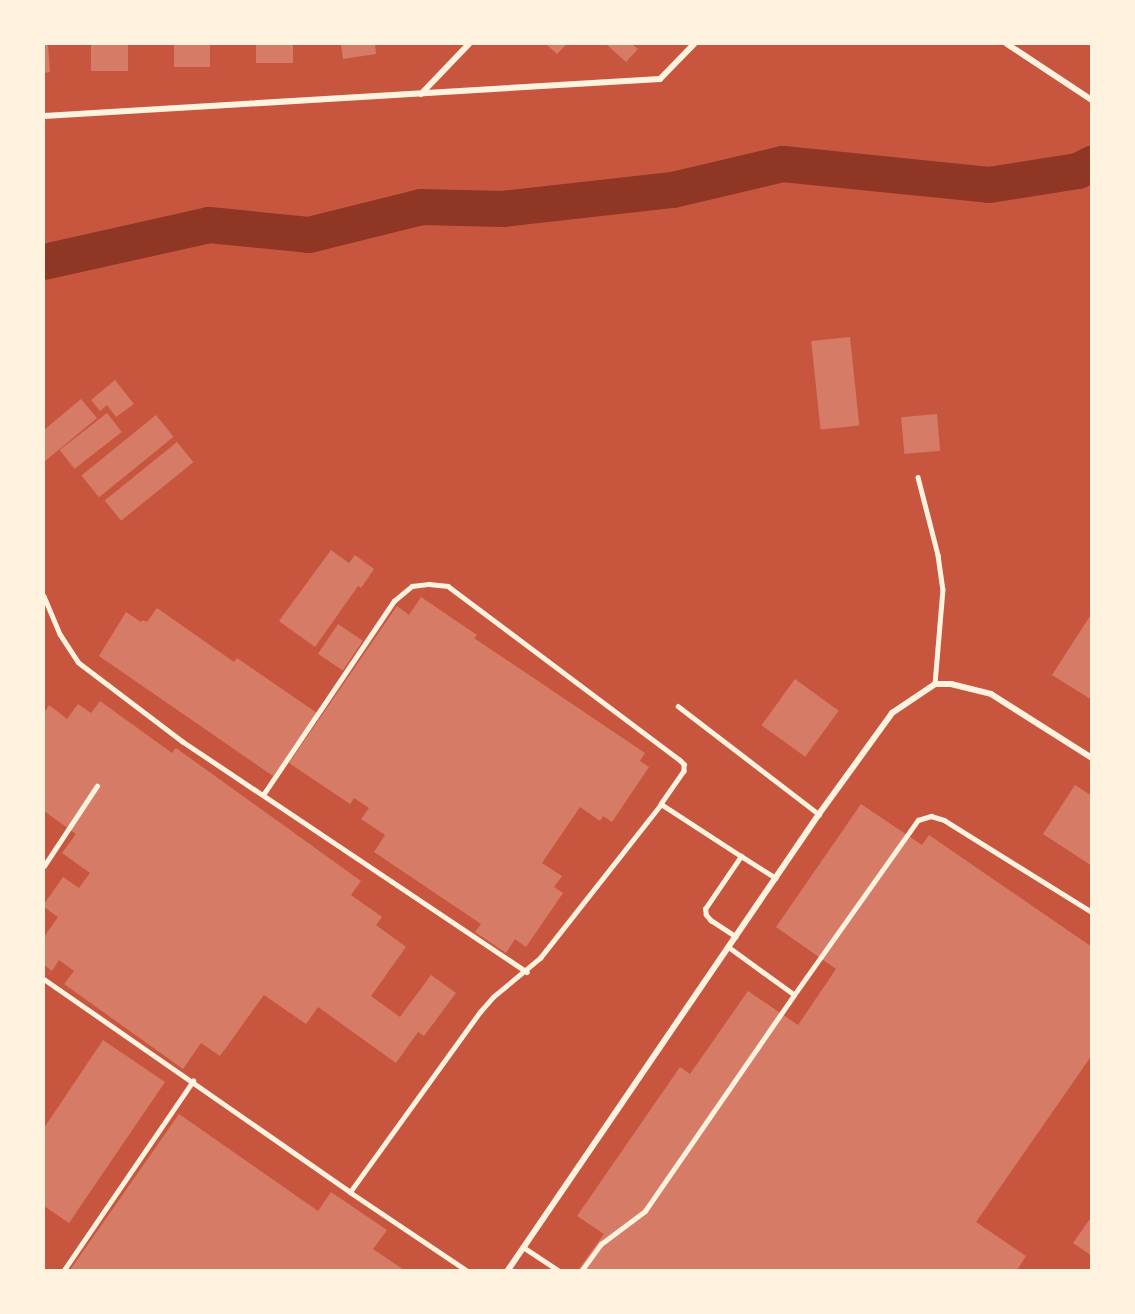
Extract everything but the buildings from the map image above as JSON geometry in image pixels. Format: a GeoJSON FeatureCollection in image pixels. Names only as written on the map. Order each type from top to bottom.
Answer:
{"type":"FeatureCollection","features":[{"type":"Feature","properties":{"kind":"street"},"geometry":{"type":"LineString","coordinates":[[421,94],[469,44]]}},
{"type":"Feature","properties":{"kind":"street"},"geometry":{"type":"LineString","coordinates":[[44,116],[660,80],[694,44]]}},
{"type":"Feature","properties":{"kind":"street"},"geometry":{"type":"LineString","coordinates":[[1007,44],[1092,100]]}},
{"type":"Feature","properties":{"kind":"street"},"geometry":{"type":"LineString","coordinates":[[508,1270],[819,814],[892,713],[935,684],[951,684],[991,694],[1092,758]]}},
{"type":"Feature","properties":{"kind":"lane"},"geometry":{"type":"LineString","coordinates":[[918,477],[938,555],[943,589],[935,684]]}},
{"type":"Feature","properties":{"kind":"lane"},"geometry":{"type":"LineString","coordinates":[[263,795],[394,601],[412,586],[429,584],[448,586],[684,764],[684,771],[661,804],[527,972],[493,997],[480,1011],[350,1192]]}},
{"type":"Feature","properties":{"kind":"lane"},"geometry":{"type":"LineString","coordinates":[[44,596],[60,634],[78,662],[182,741],[527,972]]}},
{"type":"Feature","properties":{"kind":"lane"},"geometry":{"type":"LineString","coordinates":[[678,706],[819,814]]}},
{"type":"Feature","properties":{"kind":"lane"},"geometry":{"type":"LineString","coordinates":[[44,866],[98,786]]}},
{"type":"Feature","properties":{"kind":"lane"},"geometry":{"type":"LineString","coordinates":[[661,804],[776,878]]}},
{"type":"Feature","properties":{"kind":"lane"},"geometry":{"type":"LineString","coordinates":[[582,1270],[606,1239],[645,1211],[918,820],[931,816],[944,820],[1092,912]]}},
{"type":"Feature","properties":{"kind":"lane"},"geometry":{"type":"LineString","coordinates":[[736,937],[711,921],[705,909],[741,856]]}},
{"type":"Feature","properties":{"kind":"lane"},"geometry":{"type":"LineString","coordinates":[[729,948],[794,995]]}},
{"type":"Feature","properties":{"kind":"lane"},"geometry":{"type":"LineString","coordinates":[[44,979],[461,1269]]}},
{"type":"Feature","properties":{"kind":"lane"},"geometry":{"type":"LineString","coordinates":[[64,1270],[193,1081]]}},
{"type":"Feature","properties":{"kind":"lane"},"geometry":{"type":"LineString","coordinates":[[524,1247],[558,1270]]}},
{"type":"Feature","properties":{"kind":"waterway"},"geometry":{"type":"LineString","coordinates":[[44,262],[209,225],[309,235],[421,207],[503,209],[673,190],[783,164],[989,185],[1078,171],[1092,164]]}}]}
